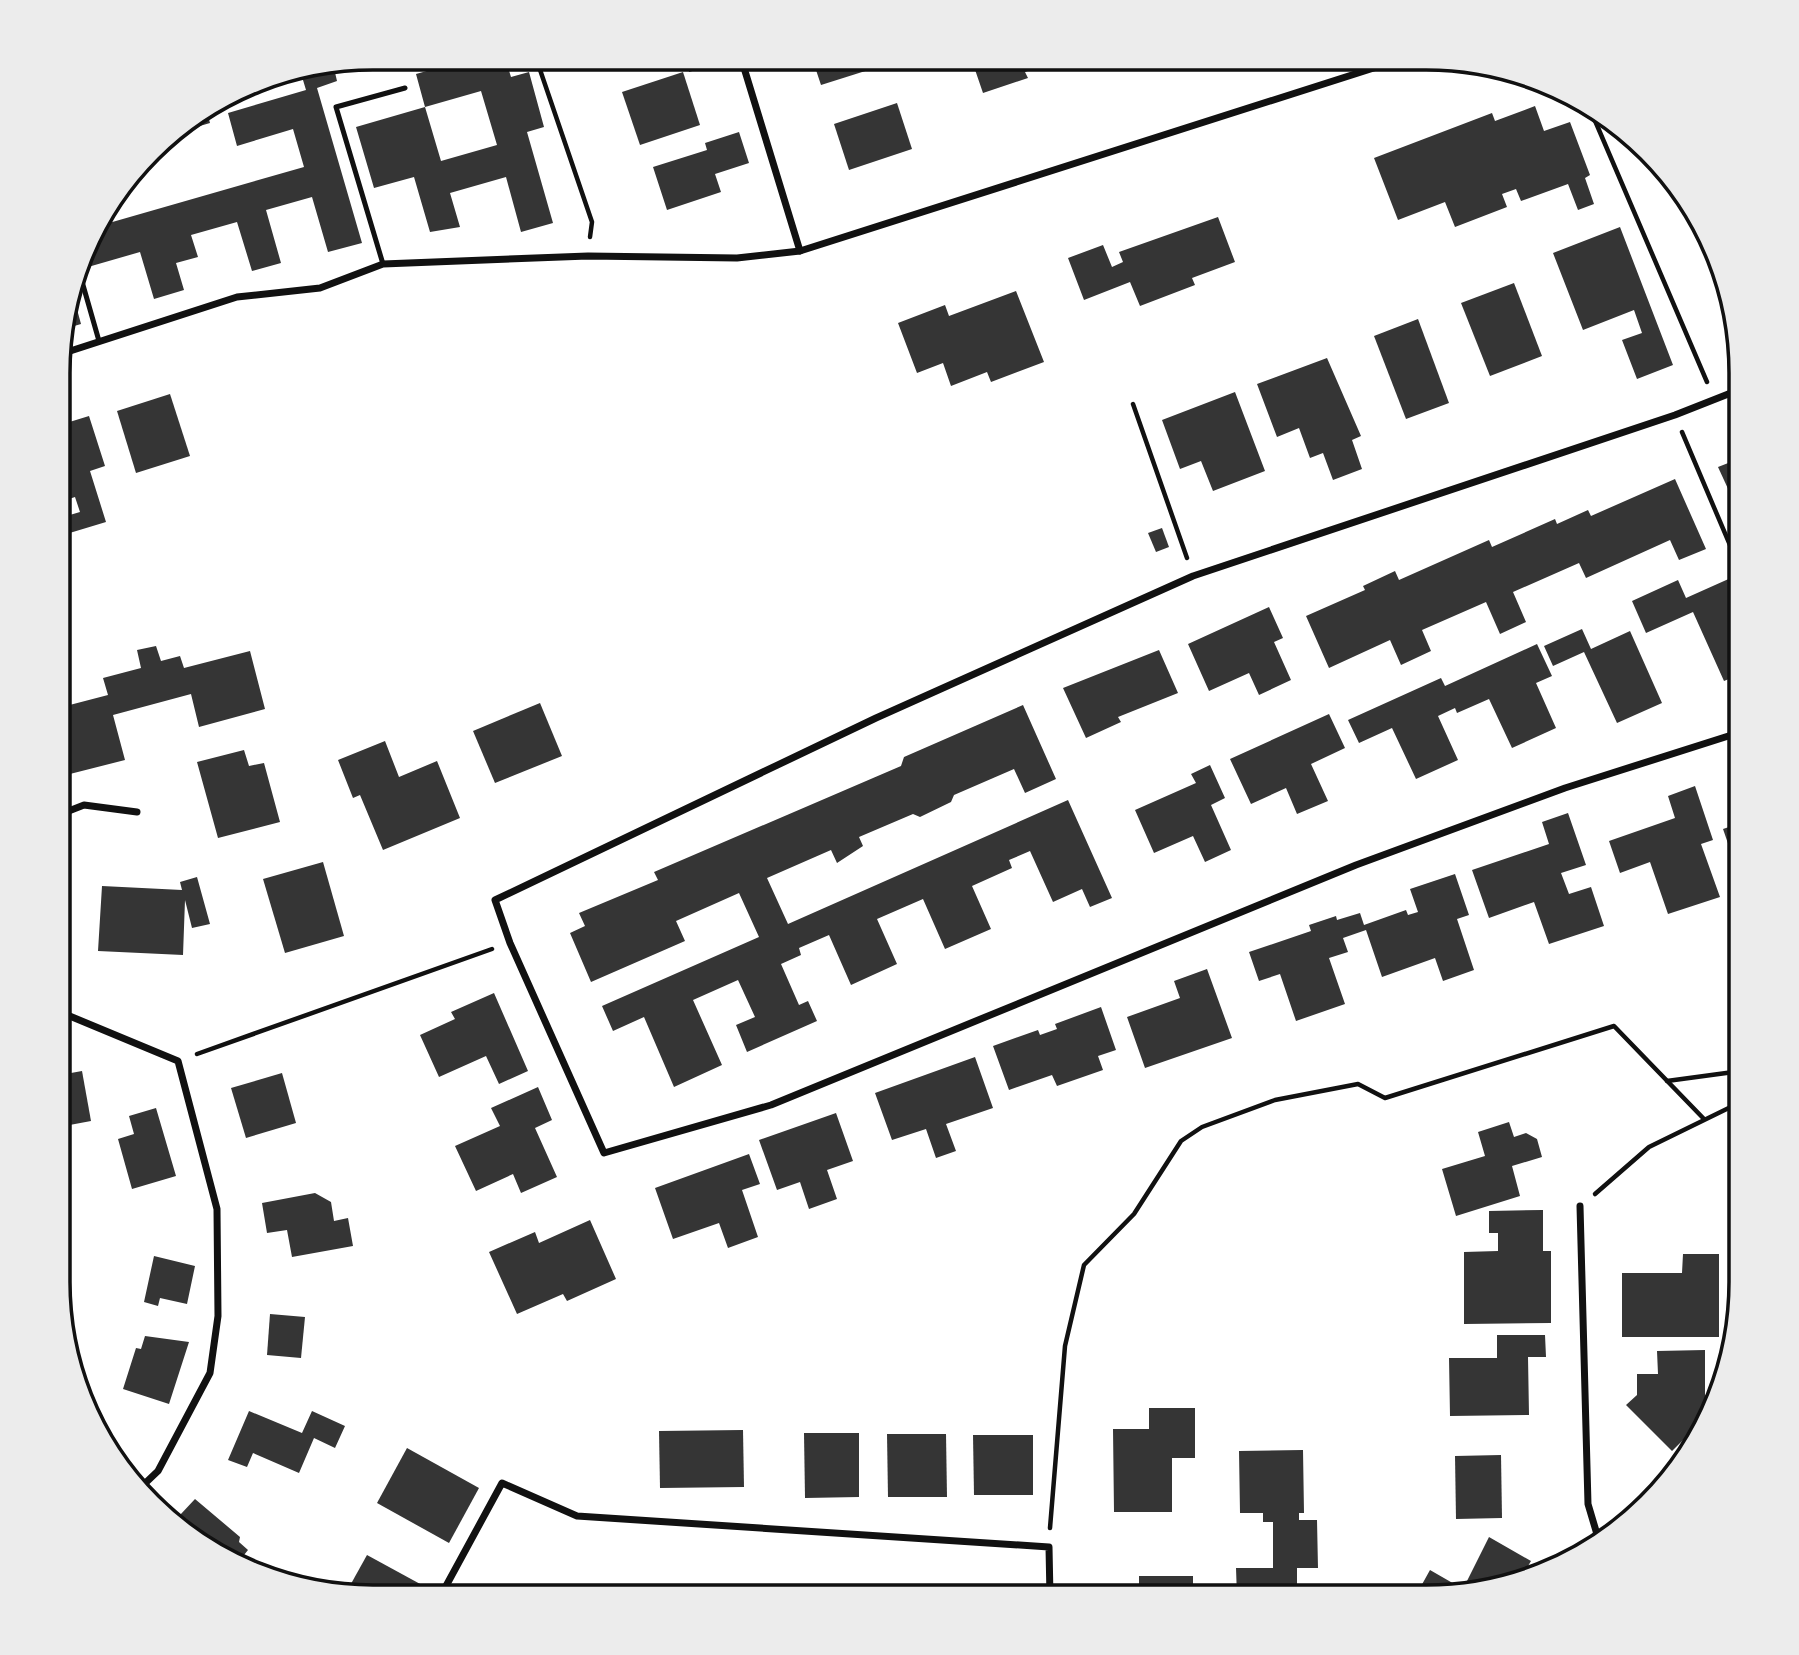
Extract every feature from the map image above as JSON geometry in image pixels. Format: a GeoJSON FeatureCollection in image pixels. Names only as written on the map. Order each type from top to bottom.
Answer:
{"type":"FeatureCollection","features":[{"type":"Feature","properties":{"kind":"street"},"geometry":{"type":"LineString","coordinates":[[745,70],[800,251]]}},
{"type":"Feature","properties":{"kind":"street"},"geometry":{"type":"LineString","coordinates":[[71,351],[237,296],[320,288],[383,264],[588,256],[737,258],[800,251],[1367,70]]}},
{"type":"Feature","properties":{"kind":"street"},"geometry":{"type":"LineString","coordinates":[[1729,394],[1675,415],[1193,576],[876,718],[495,900],[510,943],[604,1153],[771,1105],[1356,865],[1565,789],[1729,736]]}},
{"type":"Feature","properties":{"kind":"street"},"geometry":{"type":"LineString","coordinates":[[70,810],[84,805],[137,812]]}},
{"type":"Feature","properties":{"kind":"street"},"geometry":{"type":"LineString","coordinates":[[70,1016],[178,1061],[217,1209],[218,1316],[210,1373],[158,1471],[146,1483]]}},
{"type":"Feature","properties":{"kind":"street"},"geometry":{"type":"LineString","coordinates":[[1580,1206],[1588,1504],[1596,1532]]}},
{"type":"Feature","properties":{"kind":"street"},"geometry":{"type":"LineString","coordinates":[[447,1585],[502,1483],[577,1516],[1049,1546],[1050,1585]]}},
{"type":"Feature","properties":{"kind":"lane"},"geometry":{"type":"LineString","coordinates":[[383,264],[336,107],[405,88]]}},
{"type":"Feature","properties":{"kind":"lane"},"geometry":{"type":"LineString","coordinates":[[83,285],[99,341]]}},
{"type":"Feature","properties":{"kind":"path"},"geometry":{"type":"LineString","coordinates":[[540,70],[592,222],[588,256]]}},
{"type":"Feature","properties":{"kind":"path"},"geometry":{"type":"LineString","coordinates":[[1596,122],[1714,400]]}},
{"type":"Feature","properties":{"kind":"path"},"geometry":{"type":"LineString","coordinates":[[1133,404],[1193,576]]}},
{"type":"Feature","properties":{"kind":"path"},"geometry":{"type":"LineString","coordinates":[[1675,415],[1729,543]]}},
{"type":"Feature","properties":{"kind":"path"},"geometry":{"type":"LineString","coordinates":[[178,1061],[510,943]]}},
{"type":"Feature","properties":{"kind":"path"},"geometry":{"type":"LineString","coordinates":[[1049,1546],[1065,1346],[1084,1265],[1135,1214],[1181,1141],[1202,1127],[1275,1100],[1358,1084],[1385,1098],[1614,1026],[1704,1119]]}},
{"type":"Feature","properties":{"kind":"path"},"geometry":{"type":"LineString","coordinates":[[1668,1081],[1677,1083],[1697,1075],[1729,1072]]}},
{"type":"Feature","properties":{"kind":"path"},"geometry":{"type":"LineString","coordinates":[[1580,1206],[1649,1147],[1729,1108]]}},
{"type":"Feature","properties":{"kind":"building"},"geometry":{"type":"Polygon","coordinates":[[[430,70],[509,70],[511,77],[529,72],[544,127],[527,132],[553,223],[521,232],[506,177],[450,193],[460,227],[430,232],[414,177],[374,188],[356,127],[425,107],[416,74],[430,70]],[[481,91],[425,107],[441,161],[497,145],[481,91]]]}},
{"type":"Feature","properties":{"kind":"building"},"geometry":{"type":"Polygon","coordinates":[[[816,70],[868,70],[821,85],[816,70]]]}},
{"type":"Feature","properties":{"kind":"building"},"geometry":{"type":"Polygon","coordinates":[[[975,70],[1030,70],[1025,72],[1028,78],[983,93],[975,70]]]}},
{"type":"Feature","properties":{"kind":"building"},"geometry":{"type":"Polygon","coordinates":[[[683,72],[700,125],[640,145],[622,92],[683,72]]]}},
{"type":"Feature","properties":{"kind":"building"},"geometry":{"type":"Polygon","coordinates":[[[335,73],[337,81],[317,88],[362,243],[328,252],[312,197],[266,210],[281,263],[252,271],[237,222],[191,235],[198,257],[176,263],[184,290],[154,299],[140,252],[89,267],[110,223],[304,167],[293,129],[237,146],[228,113],[306,90],[303,78],[335,73]]]}},
{"type":"Feature","properties":{"kind":"building"},"geometry":{"type":"Polygon","coordinates":[[[897,103],[912,149],[849,170],[834,124],[897,103]]]}},
{"type":"Feature","properties":{"kind":"building"},"geometry":{"type":"Polygon","coordinates":[[[1535,106],[1544,131],[1570,122],[1590,175],[1585,178],[1594,204],[1578,210],[1568,184],[1521,201],[1516,189],[1502,194],[1507,207],[1455,227],[1445,202],[1398,220],[1374,158],[1492,113],[1495,121],[1535,106]]]}},
{"type":"Feature","properties":{"kind":"building"},"geometry":{"type":"Polygon","coordinates":[[[209,119],[210,123],[197,127],[209,119]]]}},
{"type":"Feature","properties":{"kind":"building"},"geometry":{"type":"Polygon","coordinates":[[[739,132],[749,163],[715,174],[721,192],[667,210],[653,167],[707,150],[705,143],[739,132]]]}},
{"type":"Feature","properties":{"kind":"building"},"geometry":{"type":"Polygon","coordinates":[[[1218,217],[1235,262],[1192,278],[1195,285],[1140,306],[1130,282],[1084,300],[1068,258],[1103,245],[1112,267],[1123,262],[1119,252],[1218,217]]]}},
{"type":"Feature","properties":{"kind":"building"},"geometry":{"type":"Polygon","coordinates":[[[1620,227],[1673,365],[1637,379],[1622,340],[1642,333],[1634,310],[1583,330],[1553,253],[1620,227]]]}},
{"type":"Feature","properties":{"kind":"building"},"geometry":{"type":"Polygon","coordinates":[[[1514,283],[1542,356],[1490,376],[1461,303],[1514,283]]]}},
{"type":"Feature","properties":{"kind":"building"},"geometry":{"type":"Polygon","coordinates":[[[1016,291],[1044,362],[991,382],[987,372],[951,386],[943,363],[917,373],[898,323],[945,305],[949,316],[1016,291]]]}},
{"type":"Feature","properties":{"kind":"building"},"geometry":{"type":"Polygon","coordinates":[[[77,309],[81,324],[74,326],[77,309]]]}},
{"type":"Feature","properties":{"kind":"building"},"geometry":{"type":"Polygon","coordinates":[[[1418,319],[1449,403],[1406,419],[1374,336],[1418,319]]]}},
{"type":"Feature","properties":{"kind":"building"},"geometry":{"type":"Polygon","coordinates":[[[1327,358],[1361,436],[1352,440],[1362,469],[1333,480],[1323,453],[1310,458],[1299,428],[1277,437],[1257,384],[1327,358]]]}},
{"type":"Feature","properties":{"kind":"building"},"geometry":{"type":"Polygon","coordinates":[[[1235,392],[1265,471],[1213,491],[1201,461],[1180,469],[1162,420],[1235,392]]]}},
{"type":"Feature","properties":{"kind":"building"},"geometry":{"type":"Polygon","coordinates":[[[170,394],[190,456],[136,473],[117,411],[170,394]]]}},
{"type":"Feature","properties":{"kind":"building"},"geometry":{"type":"Polygon","coordinates":[[[89,416],[105,466],[90,471],[106,522],[70,533],[70,515],[80,512],[75,497],[70,499],[70,422],[89,416]]]}},
{"type":"Feature","properties":{"kind":"building"},"geometry":{"type":"Polygon","coordinates":[[[1729,463],[1729,491],[1718,467],[1729,463]]]}},
{"type":"Feature","properties":{"kind":"building"},"geometry":{"type":"Polygon","coordinates":[[[1675,479],[1706,549],[1679,560],[1670,540],[1586,578],[1579,563],[1513,592],[1526,622],[1500,634],[1486,602],[1422,630],[1431,651],[1401,665],[1390,640],[1329,668],[1306,616],[1365,590],[1363,586],[1395,571],[1399,580],[1489,540],[1492,547],[1555,519],[1557,524],[1588,510],[1591,516],[1675,479]]]}},
{"type":"Feature","properties":{"kind":"building"},"geometry":{"type":"Polygon","coordinates":[[[1162,528],[1169,547],[1156,552],[1148,533],[1162,528]]]}},
{"type":"Feature","properties":{"kind":"building"},"geometry":{"type":"Polygon","coordinates":[[[1729,579],[1729,679],[1724,681],[1693,612],[1646,633],[1632,601],[1678,580],[1686,598],[1729,579]]]}},
{"type":"Feature","properties":{"kind":"building"},"geometry":{"type":"Polygon","coordinates":[[[1269,607],[1283,638],[1274,642],[1291,680],[1259,695],[1249,673],[1209,691],[1188,644],[1269,607]]]}},
{"type":"Feature","properties":{"kind":"building"},"geometry":{"type":"Polygon","coordinates":[[[1582,629],[1591,649],[1630,631],[1662,703],[1617,723],[1584,652],[1553,666],[1544,646],[1582,629]]]}},
{"type":"Feature","properties":{"kind":"building"},"geometry":{"type":"Polygon","coordinates":[[[1537,644],[1552,676],[1536,683],[1556,728],[1512,748],[1489,699],[1457,713],[1455,708],[1438,716],[1458,760],[1416,779],[1392,728],[1359,743],[1348,720],[1441,678],[1445,686],[1537,644]]]}},
{"type":"Feature","properties":{"kind":"building"},"geometry":{"type":"Polygon","coordinates":[[[156,646],[161,661],[180,656],[184,668],[250,651],[265,709],[199,727],[191,694],[113,715],[125,760],[70,774],[70,705],[108,695],[103,678],[141,668],[137,650],[156,646]]]}},
{"type":"Feature","properties":{"kind":"building"},"geometry":{"type":"Polygon","coordinates":[[[1159,650],[1178,693],[1118,717],[1121,722],[1086,738],[1063,688],[1159,650]]]}},
{"type":"Feature","properties":{"kind":"building"},"geometry":{"type":"Polygon","coordinates":[[[540,703],[562,756],[495,783],[473,731],[540,703]]]}},
{"type":"Feature","properties":{"kind":"building"},"geometry":{"type":"Polygon","coordinates":[[[1023,705],[1056,779],[1025,793],[1014,769],[954,795],[951,802],[920,817],[913,814],[859,837],[863,846],[837,863],[831,850],[767,878],[788,924],[1068,800],[1112,898],[1090,907],[1082,889],[1053,902],[1030,851],[1009,860],[1012,868],[972,886],[991,929],[945,949],[923,899],[877,919],[897,964],[851,985],[829,935],[799,948],[801,955],[781,964],[799,1005],[808,1001],[817,1021],[747,1052],[736,1025],[755,1017],[738,980],[693,1000],[722,1065],[674,1087],[644,1017],[613,1031],[602,1006],[759,937],[739,893],[676,921],[685,941],[591,982],[570,933],[585,926],[579,913],[658,880],[654,872],[901,766],[904,757],[1023,705]]]}},
{"type":"Feature","properties":{"kind":"building"},"geometry":{"type":"Polygon","coordinates":[[[1329,714],[1345,748],[1311,764],[1328,801],[1297,814],[1286,788],[1251,804],[1230,759],[1329,714]]]}},
{"type":"Feature","properties":{"kind":"building"},"geometry":{"type":"Polygon","coordinates":[[[385,741],[399,777],[437,761],[460,818],[383,850],[360,795],[353,798],[338,760],[385,741]]]}},
{"type":"Feature","properties":{"kind":"building"},"geometry":{"type":"Polygon","coordinates":[[[244,750],[249,766],[264,763],[280,822],[218,838],[197,762],[244,750]]]}},
{"type":"Feature","properties":{"kind":"building"},"geometry":{"type":"Polygon","coordinates":[[[1210,765],[1225,798],[1211,805],[1231,850],[1205,862],[1193,836],[1154,853],[1135,810],[1196,783],[1191,774],[1210,765]]]}},
{"type":"Feature","properties":{"kind":"building"},"geometry":{"type":"Polygon","coordinates":[[[1695,786],[1713,840],[1701,844],[1720,897],[1668,914],[1650,862],[1620,873],[1609,841],[1675,818],[1668,796],[1695,786]]]}},
{"type":"Feature","properties":{"kind":"building"},"geometry":{"type":"Polygon","coordinates":[[[1568,813],[1586,865],[1561,873],[1569,894],[1591,887],[1604,926],[1549,944],[1534,902],[1489,918],[1472,870],[1549,844],[1542,822],[1568,813]]]}},
{"type":"Feature","properties":{"kind":"building"},"geometry":{"type":"Polygon","coordinates":[[[1729,827],[1729,846],[1723,829],[1729,827]]]}},
{"type":"Feature","properties":{"kind":"building"},"geometry":{"type":"Polygon","coordinates":[[[323,862],[344,936],[285,953],[263,879],[323,862]]]}},
{"type":"Feature","properties":{"kind":"building"},"geometry":{"type":"Polygon","coordinates":[[[1455,874],[1469,915],[1457,919],[1474,970],[1443,981],[1435,958],[1382,977],[1366,930],[1343,938],[1348,952],[1329,958],[1345,1004],[1296,1021],[1280,974],[1259,981],[1249,952],[1311,931],[1309,925],[1336,916],[1337,920],[1360,913],[1364,925],[1406,910],[1408,915],[1418,912],[1410,889],[1455,874]]]}},
{"type":"Feature","properties":{"kind":"building"},"geometry":{"type":"Polygon","coordinates":[[[197,877],[210,924],[192,928],[185,900],[183,955],[98,951],[102,886],[182,890],[180,882],[197,877]]]}},
{"type":"Feature","properties":{"kind":"building"},"geometry":{"type":"Polygon","coordinates":[[[1207,969],[1232,1038],[1145,1068],[1127,1017],[1180,998],[1174,981],[1207,969]]]}},
{"type":"Feature","properties":{"kind":"building"},"geometry":{"type":"Polygon","coordinates":[[[494,993],[528,1071],[499,1084],[486,1056],[439,1077],[420,1035],[455,1019],[451,1012],[494,993]]]}},
{"type":"Feature","properties":{"kind":"building"},"geometry":{"type":"Polygon","coordinates":[[[1101,1007],[1116,1050],[1098,1056],[1103,1070],[1057,1086],[1052,1075],[1009,1090],[993,1046],[1038,1030],[1040,1035],[1057,1029],[1055,1024],[1101,1007]]]}},
{"type":"Feature","properties":{"kind":"building"},"geometry":{"type":"Polygon","coordinates":[[[975,1057],[993,1108],[946,1124],[956,1151],[936,1158],[926,1129],[892,1140],[875,1093],[975,1057]]]}},
{"type":"Feature","properties":{"kind":"building"},"geometry":{"type":"Polygon","coordinates":[[[82,1071],[91,1121],[70,1125],[70,1073],[82,1071]]]}},
{"type":"Feature","properties":{"kind":"building"},"geometry":{"type":"Polygon","coordinates":[[[282,1073],[296,1123],[246,1138],[231,1088],[282,1073]]]}},
{"type":"Feature","properties":{"kind":"building"},"geometry":{"type":"Polygon","coordinates":[[[538,1087],[552,1120],[535,1128],[557,1177],[521,1193],[513,1174],[476,1191],[455,1146],[500,1126],[491,1108],[538,1087]]]}},
{"type":"Feature","properties":{"kind":"building"},"geometry":{"type":"Polygon","coordinates":[[[156,1108],[176,1176],[132,1189],[118,1139],[134,1134],[129,1116],[156,1108]]]}},
{"type":"Feature","properties":{"kind":"building"},"geometry":{"type":"Polygon","coordinates":[[[836,1113],[853,1161],[827,1170],[837,1199],[809,1209],[800,1182],[777,1190],[759,1140],[836,1113]]]}},
{"type":"Feature","properties":{"kind":"building"},"geometry":{"type":"Polygon","coordinates":[[[1509,1122],[1514,1137],[1526,1133],[1537,1139],[1542,1157],[1512,1166],[1520,1196],[1456,1216],[1442,1169],[1485,1156],[1478,1132],[1509,1122]]]}},
{"type":"Feature","properties":{"kind":"building"},"geometry":{"type":"Polygon","coordinates":[[[749,1154],[760,1184],[742,1190],[758,1237],[728,1248],[719,1223],[673,1239],[655,1188],[749,1154]]]}},
{"type":"Feature","properties":{"kind":"building"},"geometry":{"type":"Polygon","coordinates":[[[315,1193],[331,1202],[334,1221],[348,1218],[353,1246],[292,1257],[287,1230],[267,1233],[262,1203],[315,1193]]]}},
{"type":"Feature","properties":{"kind":"building"},"geometry":{"type":"Polygon","coordinates":[[[1543,1210],[1543,1251],[1551,1251],[1551,1323],[1464,1324],[1464,1252],[1498,1251],[1498,1233],[1489,1233],[1489,1211],[1543,1210]]]}},
{"type":"Feature","properties":{"kind":"building"},"geometry":{"type":"Polygon","coordinates":[[[590,1220],[616,1279],[567,1301],[563,1294],[517,1314],[489,1252],[535,1232],[539,1243],[590,1220]]]}},
{"type":"Feature","properties":{"kind":"building"},"geometry":{"type":"Polygon","coordinates":[[[1683,1254],[1719,1254],[1719,1337],[1622,1337],[1622,1273],[1682,1273],[1683,1254]]]}},
{"type":"Feature","properties":{"kind":"building"},"geometry":{"type":"Polygon","coordinates":[[[154,1256],[195,1266],[187,1304],[160,1298],[158,1306],[144,1302],[154,1256]]]}},
{"type":"Feature","properties":{"kind":"building"},"geometry":{"type":"Polygon","coordinates":[[[270,1314],[305,1317],[301,1358],[267,1355],[270,1314]]]}},
{"type":"Feature","properties":{"kind":"building"},"geometry":{"type":"Polygon","coordinates":[[[1497,1335],[1545,1335],[1546,1357],[1528,1357],[1529,1415],[1450,1416],[1449,1358],[1497,1358],[1497,1335]]]}},
{"type":"Feature","properties":{"kind":"building"},"geometry":{"type":"Polygon","coordinates":[[[145,1336],[189,1342],[169,1404],[123,1389],[136,1348],[141,1349],[145,1336]]]}},
{"type":"Feature","properties":{"kind":"building"},"geometry":{"type":"Polygon","coordinates":[[[1705,1350],[1705,1400],[1685,1439],[1672,1451],[1626,1405],[1637,1395],[1637,1374],[1658,1374],[1657,1351],[1705,1350]]]}},
{"type":"Feature","properties":{"kind":"building"},"geometry":{"type":"Polygon","coordinates":[[[1149,1408],[1195,1408],[1195,1458],[1172,1458],[1172,1512],[1114,1512],[1113,1429],[1149,1429],[1149,1408]]]}},
{"type":"Feature","properties":{"kind":"building"},"geometry":{"type":"Polygon","coordinates":[[[249,1411],[302,1433],[312,1411],[345,1426],[335,1448],[314,1438],[299,1473],[253,1453],[247,1467],[228,1460],[249,1411]]]}},
{"type":"Feature","properties":{"kind":"building"},"geometry":{"type":"Polygon","coordinates":[[[743,1430],[744,1487],[660,1488],[659,1431],[743,1430]]]}},
{"type":"Feature","properties":{"kind":"building"},"geometry":{"type":"Polygon","coordinates":[[[804,1433],[859,1433],[859,1497],[805,1498],[804,1433]]]}},
{"type":"Feature","properties":{"kind":"building"},"geometry":{"type":"Polygon","coordinates":[[[887,1434],[946,1434],[947,1497],[888,1497],[887,1434]]]}},
{"type":"Feature","properties":{"kind":"building"},"geometry":{"type":"Polygon","coordinates":[[[973,1435],[1033,1435],[1033,1495],[974,1495],[973,1435]]]}},
{"type":"Feature","properties":{"kind":"building"},"geometry":{"type":"Polygon","coordinates":[[[407,1448],[479,1488],[449,1543],[377,1503],[407,1448]]]}},
{"type":"Feature","properties":{"kind":"building"},"geometry":{"type":"Polygon","coordinates":[[[1303,1450],[1304,1513],[1299,1513],[1299,1520],[1317,1520],[1318,1568],[1297,1568],[1297,1585],[1237,1585],[1236,1568],[1273,1568],[1273,1522],[1263,1522],[1263,1513],[1240,1513],[1239,1451],[1303,1450]]]}},
{"type":"Feature","properties":{"kind":"building"},"geometry":{"type":"Polygon","coordinates":[[[1501,1455],[1502,1518],[1456,1519],[1455,1456],[1501,1455]]]}},
{"type":"Feature","properties":{"kind":"building"},"geometry":{"type":"Polygon","coordinates":[[[195,1499],[240,1537],[239,1542],[248,1550],[243,1556],[239,1554],[180,1515],[195,1499]]]}},
{"type":"Feature","properties":{"kind":"building"},"geometry":{"type":"Polygon","coordinates":[[[1489,1537],[1531,1561],[1523,1569],[1467,1582],[1489,1537]]]}},
{"type":"Feature","properties":{"kind":"building"},"geometry":{"type":"Polygon","coordinates":[[[367,1555],[422,1585],[373,1585],[351,1584],[367,1555]]]}},
{"type":"Feature","properties":{"kind":"building"},"geometry":{"type":"Polygon","coordinates":[[[1430,1570],[1453,1583],[1422,1585],[1430,1570]]]}},
{"type":"Feature","properties":{"kind":"building"},"geometry":{"type":"Polygon","coordinates":[[[1139,1576],[1193,1576],[1193,1585],[1139,1585],[1139,1576]]]}}]}
